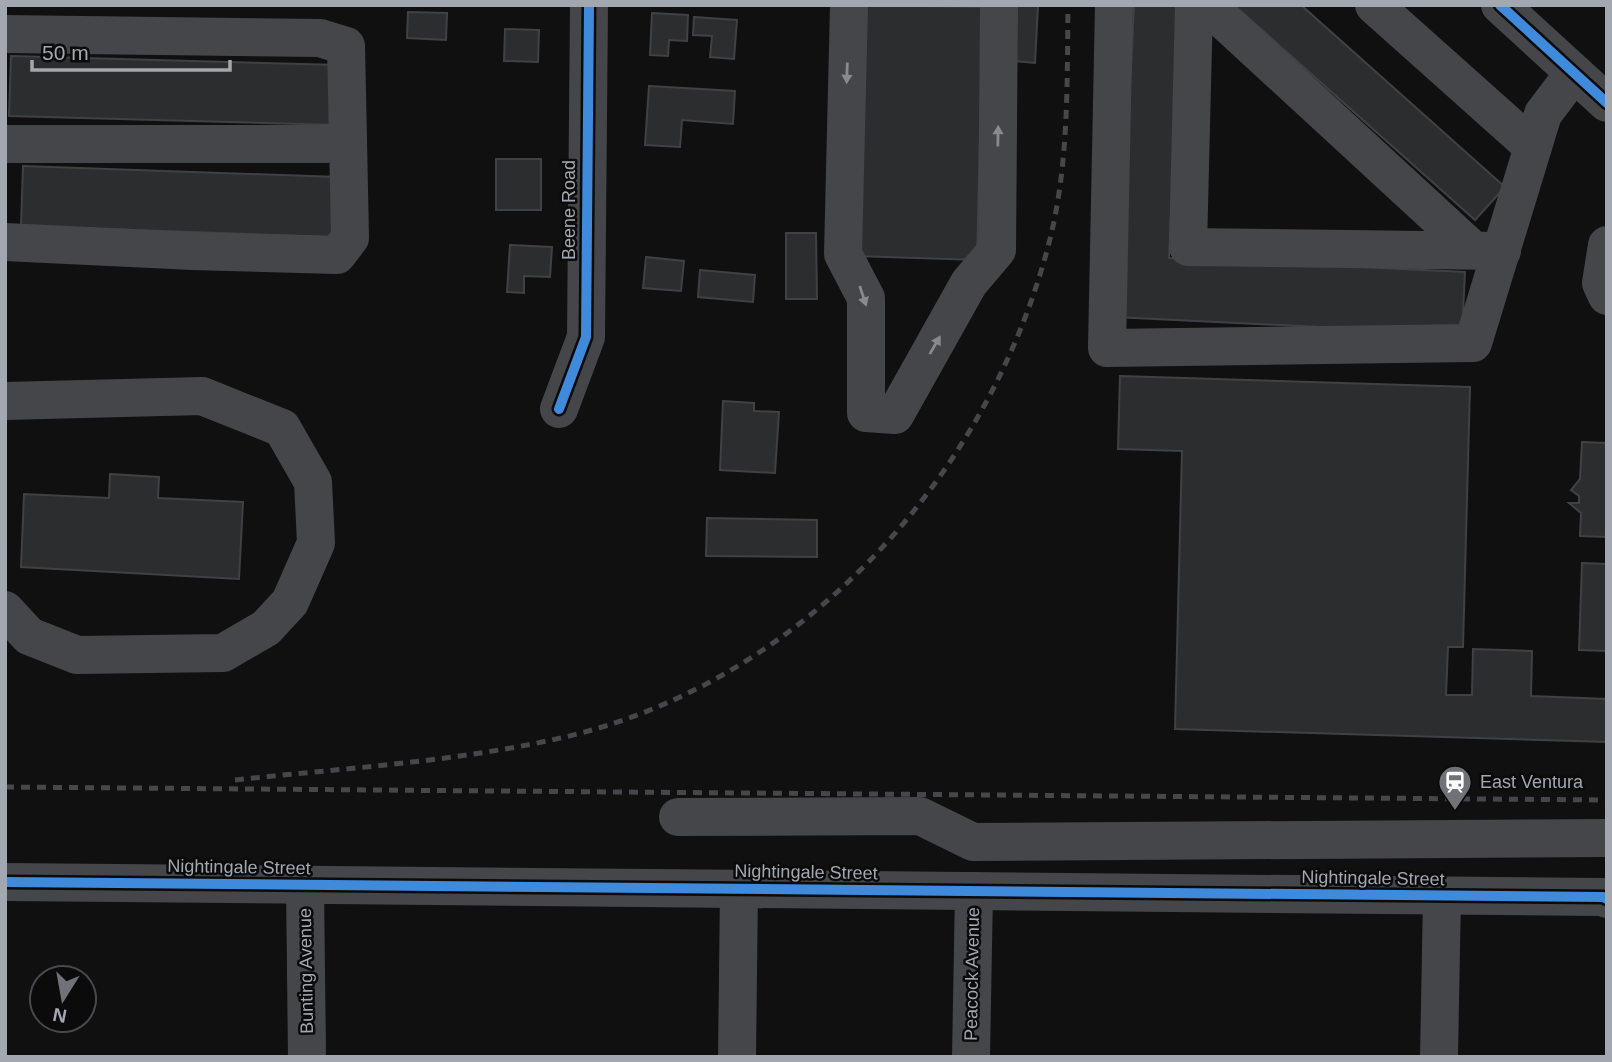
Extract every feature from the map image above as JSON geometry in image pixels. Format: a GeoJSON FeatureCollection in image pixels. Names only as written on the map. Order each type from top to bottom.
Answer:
{"type":"FeatureCollection","features":[{"type":"Feature","properties":{"kind":"street","name":"Beene Road"},"geometry":{"type":"LineString","coordinates":[[559,409],[586,337],[589,5]]}},
{"type":"Feature","properties":{"kind":"street"},"geometry":{"type":"LineString","coordinates":[[849,5],[842,254],[866,298],[866,413],[895,415],[969,284],[997,250],[999,5]]}},
{"type":"Feature","properties":{"kind":"street"},"geometry":{"type":"LineString","coordinates":[[1114,5],[1107,348],[1473,343],[1487,250],[1533,147],[1543,114],[1574,73]]}},
{"type":"Feature","properties":{"kind":"street"},"geometry":{"type":"LineString","coordinates":[[1194,5],[1188,247],[1487,250]]}},
{"type":"Feature","properties":{"kind":"street"},"geometry":{"type":"LineString","coordinates":[[1207,5],[1487,250]]}},
{"type":"Feature","properties":{"kind":"street"},"geometry":{"type":"LineString","coordinates":[[1374,5],[1533,147]]}},
{"type":"Feature","properties":{"kind":"street"},"geometry":{"type":"LineString","coordinates":[[1500,5],[1607,103]]}},
{"type":"Feature","properties":{"kind":"street"},"geometry":{"type":"LineString","coordinates":[[5,34],[320,38],[346,46],[350,238],[337,255],[5,242]]}},
{"type":"Feature","properties":{"kind":"street"},"geometry":{"type":"LineString","coordinates":[[5,144],[325,144],[348,140]]}},
{"type":"Feature","properties":{"kind":"street"},"geometry":{"type":"LineString","coordinates":[[1607,245],[1601,283],[1607,296]]}},
{"type":"Feature","properties":{"kind":"street"},"geometry":{"type":"LineString","coordinates":[[5,401],[202,396],[282,428],[313,482],[316,543],[290,602],[265,628],[223,653],[77,655],[29,636],[5,610]]}},
{"type":"Feature","properties":{"kind":"street"},"geometry":{"type":"LineString","coordinates":[[678,817],[920,816],[973,842],[1607,838]]}},
{"type":"Feature","properties":{"kind":"street","name":"Nightingale Street"},"geometry":{"type":"LineString","coordinates":[[5,882],[1607,899]]}},
{"type":"Feature","properties":{"kind":"street","name":"Bunting Avenue"},"geometry":{"type":"LineString","coordinates":[[305,885],[307,1057]]}},
{"type":"Feature","properties":{"kind":"street"},"geometry":{"type":"LineString","coordinates":[[737,1057],[739,889]]}},
{"type":"Feature","properties":{"kind":"street","name":"Peacock Avenue"},"geometry":{"type":"LineString","coordinates":[[971,1057],[974,891]]}},
{"type":"Feature","properties":{"kind":"street"},"geometry":{"type":"LineString","coordinates":[[1439,1057],[1442,896]]}},
{"type":"Feature","properties":{"kind":"building"},"geometry":{"type":"Polygon","coordinates":[[[861,5],[983,7],[977,260],[855,256],[861,5]]]}},
{"type":"Feature","properties":{"kind":"building"},"geometry":{"type":"Polygon","coordinates":[[[1015,5],[1038,5],[1035,63],[1012,61],[1015,5]]]}},
{"type":"Feature","properties":{"kind":"building"},"geometry":{"type":"Polygon","coordinates":[[[1134,5],[1181,5],[1169,258],[1465,272],[1462,334],[1115,317],[1122,262],[1134,5]]]}},
{"type":"Feature","properties":{"kind":"building"},"geometry":{"type":"Polygon","coordinates":[[[1234,5],[1301,5],[1505,187],[1475,220],[1234,5]]]}},
{"type":"Feature","properties":{"kind":"building"},"geometry":{"type":"Polygon","coordinates":[[[408,12],[447,13],[446,40],[407,38],[408,12]]]}},
{"type":"Feature","properties":{"kind":"building"},"geometry":{"type":"Polygon","coordinates":[[[652,13],[688,15],[687,41],[669,40],[668,56],[650,55],[652,13]]]}},
{"type":"Feature","properties":{"kind":"building"},"geometry":{"type":"Polygon","coordinates":[[[694,17],[737,20],[734,59],[710,57],[712,36],[693,35],[694,17]]]}},
{"type":"Feature","properties":{"kind":"building"},"geometry":{"type":"Polygon","coordinates":[[[505,29],[539,30],[538,62],[504,61],[505,29]]]}},
{"type":"Feature","properties":{"kind":"building"},"geometry":{"type":"Polygon","coordinates":[[[11,56],[339,65],[338,125],[9,116],[11,56]]]}},
{"type":"Feature","properties":{"kind":"building"},"geometry":{"type":"Polygon","coordinates":[[[649,86],[735,91],[733,124],[682,120],[680,147],[645,145],[649,86]]]}},
{"type":"Feature","properties":{"kind":"building"},"geometry":{"type":"Polygon","coordinates":[[[496,159],[541,159],[541,210],[496,210],[496,159]]]}},
{"type":"Feature","properties":{"kind":"building"},"geometry":{"type":"Polygon","coordinates":[[[23,166],[338,177],[336,237],[21,226],[23,166]]]}},
{"type":"Feature","properties":{"kind":"building"},"geometry":{"type":"Polygon","coordinates":[[[786,233],[816,233],[817,299],[786,299],[786,233]]]}},
{"type":"Feature","properties":{"kind":"building"},"geometry":{"type":"Polygon","coordinates":[[[510,245],[552,247],[550,277],[524,276],[524,293],[507,292],[510,245]]]}},
{"type":"Feature","properties":{"kind":"building"},"geometry":{"type":"Polygon","coordinates":[[[646,257],[684,261],[681,291],[643,288],[646,257]]]}},
{"type":"Feature","properties":{"kind":"building"},"geometry":{"type":"Polygon","coordinates":[[[700,270],[755,275],[753,302],[698,297],[700,270]]]}},
{"type":"Feature","properties":{"kind":"building"},"geometry":{"type":"Polygon","coordinates":[[[1120,376],[1470,387],[1463,647],[1448,647],[1446,695],[1472,695],[1473,649],[1532,651],[1531,696],[1607,699],[1607,742],[1175,729],[1182,451],[1118,449],[1120,376]]]}},
{"type":"Feature","properties":{"kind":"building"},"geometry":{"type":"Polygon","coordinates":[[[723,401],[754,403],[754,411],[779,412],[775,473],[720,470],[723,401]]]}},
{"type":"Feature","properties":{"kind":"building"},"geometry":{"type":"Polygon","coordinates":[[[1582,442],[1607,443],[1607,537],[1580,536],[1581,513],[1569,503],[1579,503],[1579,496],[1571,490],[1580,479],[1582,442]]]}},
{"type":"Feature","properties":{"kind":"building"},"geometry":{"type":"Polygon","coordinates":[[[110,474],[159,477],[158,498],[243,502],[239,579],[21,567],[24,494],[109,498],[110,474]]]}},
{"type":"Feature","properties":{"kind":"building"},"geometry":{"type":"Polygon","coordinates":[[[707,518],[817,520],[817,557],[706,556],[707,518]]]}},
{"type":"Feature","properties":{"kind":"building"},"geometry":{"type":"Polygon","coordinates":[[[1582,563],[1607,564],[1607,651],[1579,650],[1582,563]]]}},
{"type":"Feature","properties":{"kind":"railway"},"geometry":{"type":"LineString","coordinates":[[235,780],[483,753],[565,737],[652,709],[734,668],[808,617],[875,555],[934,485],[983,408],[1022,325],[1050,239],[1061,181],[1066,122],[1068,5]]}},
{"type":"Feature","properties":{"kind":"railway"},"geometry":{"type":"LineString","coordinates":[[5,787],[1607,800]]}},
{"type":"Feature","properties":{"kind":"cycle path"},"geometry":{"type":"LineString","coordinates":[[559,409],[586,337],[589,5]]}},
{"type":"Feature","properties":{"kind":"cycle path"},"geometry":{"type":"LineString","coordinates":[[1500,5],[1607,103]]}},
{"type":"Feature","properties":{"kind":"cycle path"},"geometry":{"type":"LineString","coordinates":[[5,882],[1607,899]]}},
{"type":"Feature","properties":{"kind":"place","name":"East Ventura"},"geometry":{"type":"Point","coordinates":[1455,812]}}]}
